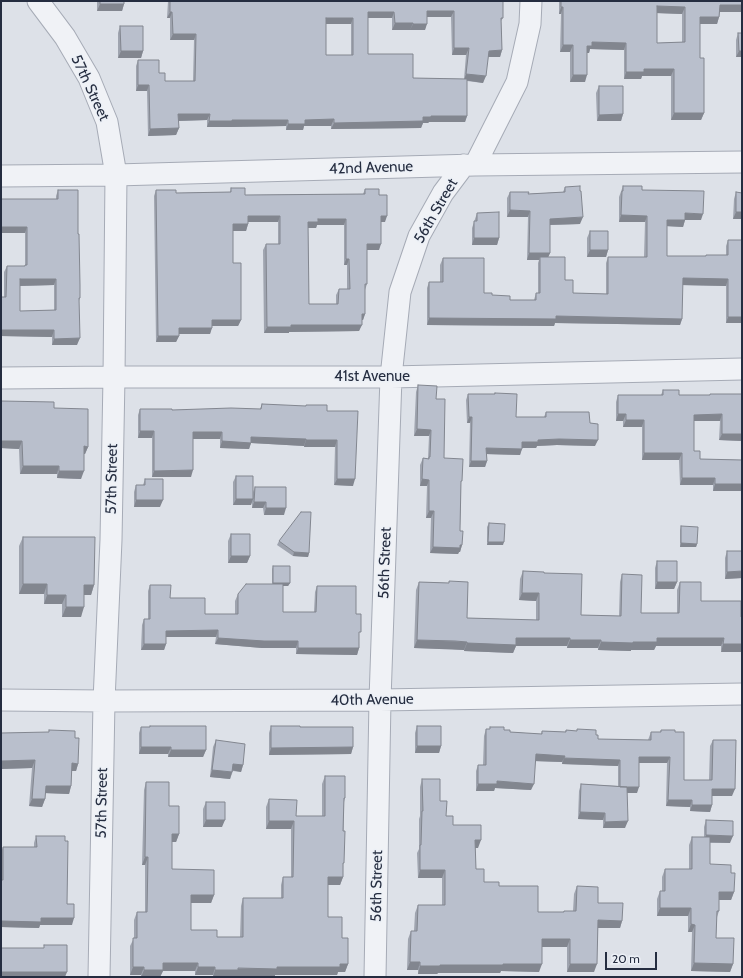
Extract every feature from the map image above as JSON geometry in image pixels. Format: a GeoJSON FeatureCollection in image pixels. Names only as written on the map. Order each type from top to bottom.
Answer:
{"type":"FeatureCollection","features":[{"type":"Feature","properties":{"kind":"street","name":"57th Street"},"geometry":{"type":"LineString","coordinates":[[38,1],[65,37],[88,78],[107,122],[116,175],[111,540],[104,701],[98,977]]}},
{"type":"Feature","properties":{"kind":"street","name":"56th Street"},"geometry":{"type":"LineString","coordinates":[[375,977],[380,700],[391,377],[400,292],[419,236],[443,193],[470,165],[516,82],[530,24],[531,1]]}},
{"type":"Feature","properties":{"kind":"street","name":"42nd Avenue"},"geometry":{"type":"LineString","coordinates":[[1,176],[116,175],[470,165],[742,162]]}},
{"type":"Feature","properties":{"kind":"street","name":"41st Avenue"},"geometry":{"type":"LineString","coordinates":[[1,378],[391,377],[742,369]]}},
{"type":"Feature","properties":{"kind":"street","name":"40th Avenue"},"geometry":{"type":"LineString","coordinates":[[1,700],[380,700],[742,694]]}},
{"type":"Feature","properties":{"kind":"building"},"geometry":{"type":"Polygon","coordinates":[[[100,1],[124,1],[124,4],[100,4],[100,1]]]}},
{"type":"Feature","properties":{"kind":"building"},"geometry":{"type":"Polygon","coordinates":[[[170,1],[503,1],[503,18],[501,18],[502,50],[489,51],[486,76],[466,74],[469,48],[454,48],[454,11],[427,11],[427,24],[395,23],[394,12],[368,12],[368,54],[413,54],[413,78],[467,79],[467,116],[431,116],[423,117],[423,121],[334,123],[334,119],[305,120],[305,124],[288,124],[288,120],[209,121],[210,114],[178,114],[179,128],[150,129],[149,85],[138,85],[138,60],[159,60],[159,73],[165,73],[165,81],[195,81],[196,34],[173,34],[172,12],[170,12],[170,1]],[[326,18],[326,55],[353,55],[353,18],[326,18]]]}},
{"type":"Feature","properties":{"kind":"building"},"geometry":{"type":"Polygon","coordinates":[[[561,1],[742,1],[742,5],[720,5],[719,17],[700,17],[700,58],[704,58],[704,113],[674,113],[674,69],[644,69],[644,72],[626,72],[626,43],[592,42],[592,46],[587,46],[587,75],[573,75],[573,45],[563,45],[563,7],[561,7],[561,1]],[[657,6],[657,43],[685,42],[685,7],[657,6]]]}},
{"type":"Feature","properties":{"kind":"building"},"geometry":{"type":"Polygon","coordinates":[[[120,26],[143,26],[143,51],[121,51],[120,26]]]}},
{"type":"Feature","properties":{"kind":"building"},"geometry":{"type":"Polygon","coordinates":[[[738,33],[742,33],[742,51],[739,51],[738,33]]]}},
{"type":"Feature","properties":{"kind":"building"},"geometry":{"type":"Polygon","coordinates":[[[599,86],[623,86],[623,114],[599,115],[599,86]]]}},
{"type":"Feature","properties":{"kind":"building"},"geometry":{"type":"Polygon","coordinates":[[[580,186],[583,217],[550,219],[550,253],[529,253],[530,211],[510,210],[510,192],[529,192],[528,194],[565,192],[565,187],[580,186]]]}},
{"type":"Feature","properties":{"kind":"building"},"geometry":{"type":"Polygon","coordinates":[[[623,186],[642,186],[642,190],[704,191],[703,214],[685,213],[685,220],[667,220],[667,256],[728,255],[728,240],[742,240],[742,317],[728,317],[728,279],[683,278],[682,319],[556,316],[556,319],[429,318],[429,282],[443,282],[443,258],[484,258],[484,293],[510,296],[510,300],[536,300],[536,293],[540,293],[540,257],[565,257],[565,280],[573,280],[573,293],[608,294],[608,257],[647,257],[647,216],[621,215],[623,186]]]}},
{"type":"Feature","properties":{"kind":"building"},"geometry":{"type":"Polygon","coordinates":[[[231,188],[245,188],[245,195],[365,194],[365,189],[379,189],[379,195],[387,195],[387,216],[381,216],[381,244],[367,244],[367,284],[365,284],[365,314],[362,314],[362,325],[291,325],[291,327],[267,327],[266,244],[280,244],[280,216],[248,216],[248,224],[233,224],[233,263],[241,263],[241,320],[212,320],[212,328],[179,328],[179,336],[158,336],[156,190],[176,190],[176,193],[231,192],[231,188]],[[318,219],[318,222],[308,222],[309,304],[338,304],[339,289],[350,289],[349,259],[346,259],[346,219],[318,219]]]}},
{"type":"Feature","properties":{"kind":"building"},"geometry":{"type":"Polygon","coordinates":[[[58,190],[78,190],[80,338],[54,339],[54,330],[1,330],[1,297],[6,297],[7,266],[27,265],[27,227],[1,227],[1,199],[58,199],[58,190]],[[20,279],[20,311],[56,310],[56,279],[20,279]]]}},
{"type":"Feature","properties":{"kind":"building"},"geometry":{"type":"Polygon","coordinates":[[[736,192],[742,193],[742,212],[736,212],[736,192]]]}},
{"type":"Feature","properties":{"kind":"building"},"geometry":{"type":"Polygon","coordinates":[[[499,212],[499,238],[474,238],[474,221],[477,221],[477,213],[499,212]]]}},
{"type":"Feature","properties":{"kind":"building"},"geometry":{"type":"Polygon","coordinates":[[[590,231],[608,231],[608,250],[590,250],[590,231]]]}},
{"type":"Feature","properties":{"kind":"building"},"geometry":{"type":"Polygon","coordinates":[[[418,385],[437,386],[436,399],[445,399],[444,458],[463,459],[460,531],[463,531],[462,545],[460,545],[460,548],[433,547],[434,511],[429,511],[429,480],[422,479],[423,458],[429,459],[430,457],[431,430],[417,429],[418,385]]]}},
{"type":"Feature","properties":{"kind":"building"},"geometry":{"type":"Polygon","coordinates":[[[663,390],[679,390],[679,395],[742,394],[742,434],[722,434],[722,414],[694,415],[694,451],[700,451],[700,459],[742,460],[742,484],[715,484],[715,478],[682,478],[682,453],[644,453],[644,420],[626,420],[626,414],[618,414],[618,395],[663,395],[663,390]]]}},
{"type":"Feature","properties":{"kind":"building"},"geometry":{"type":"Polygon","coordinates":[[[468,394],[517,394],[516,417],[546,417],[546,412],[589,412],[590,423],[598,424],[598,440],[559,439],[538,440],[538,442],[522,442],[522,449],[486,448],[487,461],[471,461],[472,417],[469,417],[468,394]]]}},
{"type":"Feature","properties":{"kind":"building"},"geometry":{"type":"Polygon","coordinates":[[[1,401],[54,402],[54,408],[88,409],[88,447],[84,446],[84,471],[59,471],[59,466],[23,466],[22,441],[1,441],[1,401]]]}},
{"type":"Feature","properties":{"kind":"building"},"geometry":{"type":"Polygon","coordinates":[[[262,404],[306,406],[327,405],[327,411],[358,411],[355,479],[337,479],[337,440],[251,437],[251,443],[222,441],[222,432],[193,432],[193,470],[154,471],[154,431],[140,431],[140,409],[261,409],[262,404]]]}},
{"type":"Feature","properties":{"kind":"building"},"geometry":{"type":"Polygon","coordinates":[[[236,476],[253,476],[253,499],[236,499],[236,476]]]}},
{"type":"Feature","properties":{"kind":"building"},"geometry":{"type":"Polygon","coordinates":[[[145,479],[163,479],[163,500],[136,500],[136,485],[145,485],[145,479]]]}},
{"type":"Feature","properties":{"kind":"building"},"geometry":{"type":"Polygon","coordinates":[[[255,487],[286,487],[286,508],[266,508],[266,502],[254,502],[255,487]]]}},
{"type":"Feature","properties":{"kind":"building"},"geometry":{"type":"Polygon","coordinates":[[[301,512],[311,512],[309,553],[294,552],[279,541],[301,512]]]}},
{"type":"Feature","properties":{"kind":"building"},"geometry":{"type":"Polygon","coordinates":[[[489,523],[505,524],[504,542],[488,542],[489,523]]]}},
{"type":"Feature","properties":{"kind":"building"},"geometry":{"type":"Polygon","coordinates":[[[681,526],[698,527],[697,544],[681,543],[681,526]]]}},
{"type":"Feature","properties":{"kind":"building"},"geometry":{"type":"Polygon","coordinates":[[[231,534],[250,534],[250,556],[231,556],[231,534]]]}},
{"type":"Feature","properties":{"kind":"building"},"geometry":{"type":"Polygon","coordinates":[[[23,537],[95,537],[94,585],[84,585],[84,607],[66,607],[66,595],[47,595],[47,584],[23,584],[23,537]]]}},
{"type":"Feature","properties":{"kind":"building"},"geometry":{"type":"Polygon","coordinates":[[[727,551],[742,551],[742,571],[727,572],[727,551]]]}},
{"type":"Feature","properties":{"kind":"building"},"geometry":{"type":"Polygon","coordinates":[[[657,561],[677,561],[677,582],[657,582],[657,561]]]}},
{"type":"Feature","properties":{"kind":"building"},"geometry":{"type":"Polygon","coordinates":[[[273,566],[290,566],[290,583],[273,583],[273,566]]]}},
{"type":"Feature","properties":{"kind":"building"},"geometry":{"type":"Polygon","coordinates":[[[523,571],[582,574],[581,615],[621,616],[622,574],[642,575],[641,613],[679,613],[680,582],[701,582],[701,601],[741,601],[742,644],[723,644],[724,638],[657,638],[657,642],[633,643],[601,642],[601,640],[570,640],[570,638],[516,638],[516,645],[417,640],[419,582],[468,582],[467,618],[539,620],[539,593],[522,593],[523,571]]]}},
{"type":"Feature","properties":{"kind":"building"},"geometry":{"type":"Polygon","coordinates":[[[246,584],[283,584],[283,612],[316,612],[317,586],[356,586],[356,614],[361,614],[359,648],[298,648],[298,641],[264,641],[218,638],[218,630],[166,631],[166,644],[144,644],[144,619],[150,619],[150,585],[171,585],[170,598],[205,598],[205,614],[238,614],[238,594],[246,584]]]}},
{"type":"Feature","properties":{"kind":"building"},"geometry":{"type":"Polygon","coordinates":[[[206,726],[206,750],[171,750],[171,747],[141,747],[141,727],[206,726]]]}},
{"type":"Feature","properties":{"kind":"building"},"geometry":{"type":"Polygon","coordinates":[[[271,726],[353,727],[353,747],[271,748],[271,726]]]}},
{"type":"Feature","properties":{"kind":"building"},"geometry":{"type":"Polygon","coordinates":[[[417,726],[441,726],[441,746],[417,746],[417,726]]]}},
{"type":"Feature","properties":{"kind":"building"},"geometry":{"type":"Polygon","coordinates":[[[490,727],[504,727],[504,730],[510,730],[510,732],[542,734],[542,731],[566,732],[566,730],[577,731],[577,729],[596,730],[598,739],[651,740],[651,732],[675,730],[675,732],[684,732],[684,780],[712,780],[713,740],[736,740],[735,789],[712,789],[712,805],[692,805],[692,800],[668,800],[670,757],[639,757],[639,787],[620,787],[620,760],[564,758],[565,756],[536,754],[534,784],[497,781],[497,784],[478,784],[478,765],[486,765],[486,729],[490,729],[490,727]]]}},
{"type":"Feature","properties":{"kind":"building"},"geometry":{"type":"Polygon","coordinates":[[[49,730],[75,731],[75,738],[79,738],[78,764],[72,763],[71,786],[46,786],[45,799],[32,799],[35,760],[1,761],[1,733],[49,732],[49,730]]]}},
{"type":"Feature","properties":{"kind":"building"},"geometry":{"type":"Polygon","coordinates":[[[216,740],[245,744],[243,765],[233,764],[232,772],[212,770],[216,740]]]}},
{"type":"Feature","properties":{"kind":"building"},"geometry":{"type":"Polygon","coordinates":[[[325,776],[345,776],[343,877],[328,877],[328,917],[342,917],[342,938],[348,938],[348,964],[340,964],[340,967],[277,967],[277,969],[238,968],[238,970],[215,970],[215,967],[198,967],[198,963],[163,963],[163,970],[144,970],[144,967],[133,967],[133,938],[137,938],[137,912],[147,912],[148,857],[145,857],[146,782],[169,782],[169,806],[179,806],[179,834],[172,834],[172,869],[214,870],[214,895],[191,895],[191,930],[217,930],[217,937],[243,937],[243,898],[283,898],[283,877],[293,877],[294,821],[269,821],[269,799],[297,800],[296,816],[325,816],[325,776]]]}},
{"type":"Feature","properties":{"kind":"building"},"geometry":{"type":"Polygon","coordinates":[[[422,779],[440,779],[440,801],[447,801],[446,816],[453,816],[453,825],[481,825],[481,840],[475,840],[476,869],[484,869],[484,882],[499,882],[499,886],[538,886],[538,912],[576,911],[577,886],[598,887],[598,903],[623,903],[622,921],[598,920],[597,964],[570,964],[570,939],[542,939],[542,964],[420,966],[420,962],[410,962],[411,931],[417,931],[418,905],[445,905],[445,870],[420,870],[420,845],[423,811],[422,779]]]}},
{"type":"Feature","properties":{"kind":"building"},"geometry":{"type":"Polygon","coordinates":[[[581,784],[627,787],[628,821],[605,822],[605,813],[580,812],[581,784]]]}},
{"type":"Feature","properties":{"kind":"building"},"geometry":{"type":"Polygon","coordinates":[[[206,802],[225,802],[225,820],[206,820],[206,802]]]}},
{"type":"Feature","properties":{"kind":"building"},"geometry":{"type":"Polygon","coordinates":[[[706,820],[733,821],[733,836],[706,835],[706,820]]]}},
{"type":"Feature","properties":{"kind":"building"},"geometry":{"type":"Polygon","coordinates":[[[36,836],[65,836],[65,841],[68,841],[67,904],[74,904],[74,918],[41,918],[41,922],[1,921],[3,847],[37,847],[36,836]]]}},
{"type":"Feature","properties":{"kind":"building"},"geometry":{"type":"Polygon","coordinates":[[[692,837],[710,837],[710,864],[731,865],[731,873],[735,873],[734,892],[719,892],[719,911],[717,911],[716,938],[734,938],[733,964],[694,963],[695,925],[691,924],[691,908],[660,908],[660,891],[665,891],[665,869],[692,869],[692,837]]]}},
{"type":"Feature","properties":{"kind":"building"},"geometry":{"type":"Polygon","coordinates":[[[44,945],[67,945],[67,972],[1,972],[1,948],[44,948],[44,945]]]}}]}
